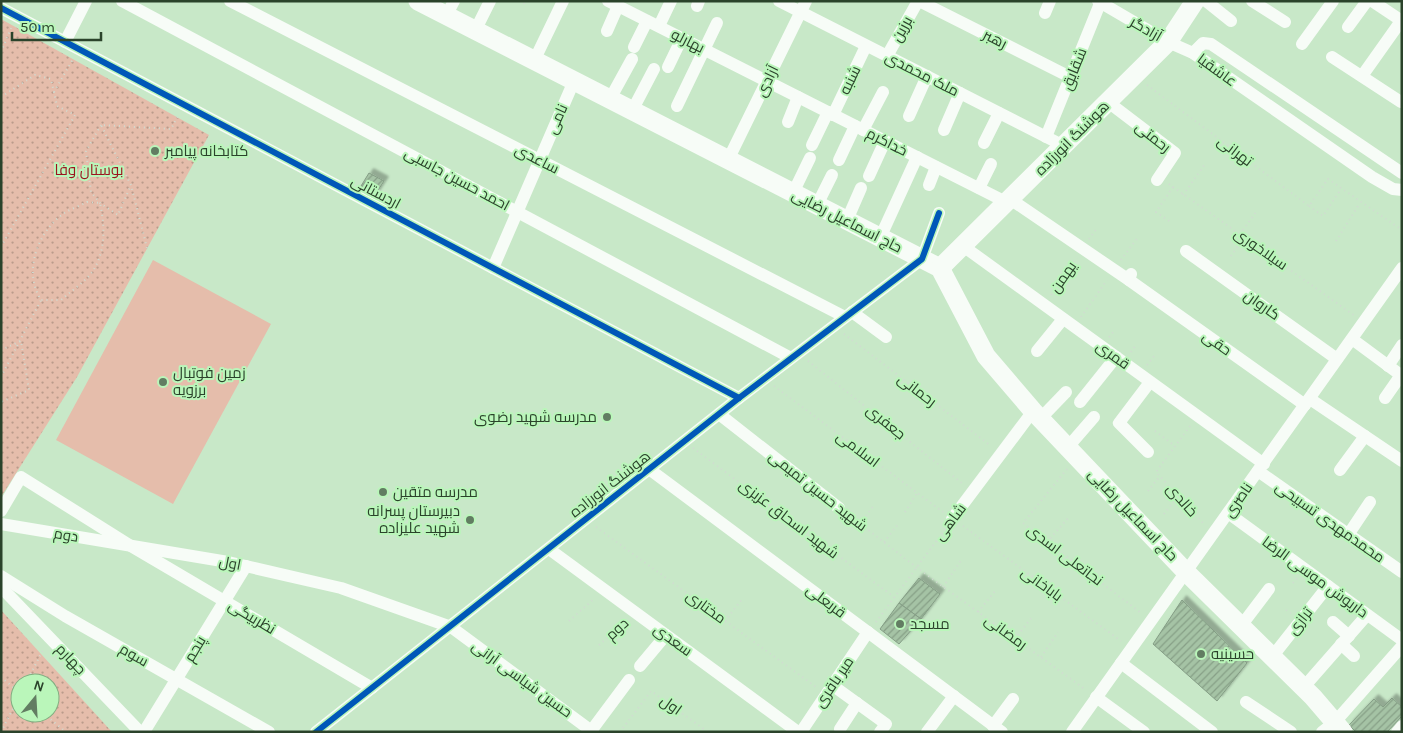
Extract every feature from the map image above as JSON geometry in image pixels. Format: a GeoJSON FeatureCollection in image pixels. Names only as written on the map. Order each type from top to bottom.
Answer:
{"type":"FeatureCollection","features":[{"type":"Feature","properties":{"kind":"main road","name":"هوشنگ انورزاده"},"geometry":{"type":"LineString","coordinates":[[940,268],[1168,42],[1195,1]]}},
{"type":"Feature","properties":{"kind":"main road","name":"حاج اسماعیل رضایی"},"geometry":{"type":"LineString","coordinates":[[419,2],[450,9],[475,30],[940,268],[986,356],[1036,415],[1186,571],[1303,688],[1333,729]]}},
{"type":"Feature","properties":{"kind":"street"},"geometry":{"type":"LineString","coordinates":[[65,42],[86,1]]}},
{"type":"Feature","properties":{"kind":"street","name":"احمد حسین جاسبی"},"geometry":{"type":"LineString","coordinates":[[122,1],[518,212],[795,355]]}},
{"type":"Feature","properties":{"kind":"street","name":"ساعدی"},"geometry":{"type":"LineString","coordinates":[[230,1],[540,160],[848,314],[886,337]]}},
{"type":"Feature","properties":{"kind":"street"},"geometry":{"type":"LineString","coordinates":[[475,30],[490,1]]}},
{"type":"Feature","properties":{"kind":"street"},"geometry":{"type":"LineString","coordinates":[[534,60],[563,1]]}},
{"type":"Feature","properties":{"kind":"street"},"geometry":{"type":"LineString","coordinates":[[610,99],[633,53],[671,1]]}},
{"type":"Feature","properties":{"kind":"street","name":"ملک محمدی"},"geometry":{"type":"LineString","coordinates":[[779,1],[804,7],[866,46],[1064,146]]}},
{"type":"Feature","properties":{"kind":"street","name":"برزین"},"geometry":{"type":"LineString","coordinates":[[887,56],[918,1]]}},
{"type":"Feature","properties":{"kind":"street","name":"رهبر"},"geometry":{"type":"LineString","coordinates":[[918,1],[1070,77]]}},
{"type":"Feature","properties":{"kind":"street"},"geometry":{"type":"LineString","coordinates":[[1045,13],[1050,1]]}},
{"type":"Feature","properties":{"kind":"street"},"geometry":{"type":"LineString","coordinates":[[1206,1],[1231,21]]}},
{"type":"Feature","properties":{"kind":"street"},"geometry":{"type":"LineString","coordinates":[[1252,1],[1285,22]]}},
{"type":"Feature","properties":{"kind":"street"},"geometry":{"type":"LineString","coordinates":[[1302,44],[1333,1]]}},
{"type":"Feature","properties":{"kind":"street"},"geometry":{"type":"LineString","coordinates":[[1348,27],[1367,1]]}},
{"type":"Feature","properties":{"kind":"street"},"geometry":{"type":"LineString","coordinates":[[1362,76],[1402,21],[1390,6],[1372,1]]}},
{"type":"Feature","properties":{"kind":"street","name":"شقایق"},"geometry":{"type":"LineString","coordinates":[[1046,137],[1100,2]]}},
{"type":"Feature","properties":{"kind":"street","name":"آزادگر"},"geometry":{"type":"LineString","coordinates":[[1100,2],[1168,42],[1193,53]]}},
{"type":"Feature","properties":{"kind":"street"},"geometry":{"type":"LineString","coordinates":[[607,31],[613,4]]}},
{"type":"Feature","properties":{"kind":"street","name":"بهارلو"},"geometry":{"type":"LineString","coordinates":[[613,4],[634,7],[653,24],[767,81]]}},
{"type":"Feature","properties":{"kind":"street","name":"آزادی"},"geometry":{"type":"LineString","coordinates":[[728,160],[804,7]]}},
{"type":"Feature","properties":{"kind":"street","name":"اردستانی"},"geometry":{"type":"LineString","coordinates":[[1,8],[739,398]]}},
{"type":"Feature","properties":{"kind":"street"},"geometry":{"type":"LineString","coordinates":[[677,106],[718,23]]}},
{"type":"Feature","properties":{"kind":"street"},"geometry":{"type":"LineString","coordinates":[[668,68],[682,38]]}},
{"type":"Feature","properties":{"kind":"street","name":"عاشقیا"},"geometry":{"type":"LineString","coordinates":[[1402,173],[1211,44],[1203,43],[1193,53],[1372,178],[1393,189],[1402,190]]}},
{"type":"Feature","properties":{"kind":"street","name":"شنبه"},"geometry":{"type":"LineString","coordinates":[[812,145],[866,46]]}},
{"type":"Feature","properties":{"kind":"street"},"geometry":{"type":"LineString","coordinates":[[1332,57],[1401,102]]}},
{"type":"Feature","properties":{"kind":"street"},"geometry":{"type":"LineString","coordinates":[[632,111],[654,69]]}},
{"type":"Feature","properties":{"kind":"street"},"geometry":{"type":"LineString","coordinates":[[909,116],[927,76]]}},
{"type":"Feature","properties":{"kind":"street","name":"نامی"},"geometry":{"type":"LineString","coordinates":[[493,268],[574,81]]}},
{"type":"Feature","properties":{"kind":"street","name":"خداکرم"},"geometry":{"type":"LineString","coordinates":[[767,81],[978,188],[1008,201]]}},
{"type":"Feature","properties":{"kind":"street"},"geometry":{"type":"LineString","coordinates":[[839,160],[883,92]]}},
{"type":"Feature","properties":{"kind":"street"},"geometry":{"type":"LineString","coordinates":[[944,130],[960,93]]}},
{"type":"Feature","properties":{"kind":"street"},"geometry":{"type":"LineString","coordinates":[[788,122],[798,97]]}},
{"type":"Feature","properties":{"kind":"street","name":"رحمتی"},"geometry":{"type":"LineString","coordinates":[[1108,102],[1175,153],[1159,177]]}},
{"type":"Feature","properties":{"kind":"street"},"geometry":{"type":"LineString","coordinates":[[984,143],[999,113]]}},
{"type":"Feature","properties":{"kind":"street"},"geometry":{"type":"LineString","coordinates":[[869,176],[885,141]]}},
{"type":"Feature","properties":{"kind":"street"},"geometry":{"type":"LineString","coordinates":[[880,238],[917,157]]}},
{"type":"Feature","properties":{"kind":"street"},"geometry":{"type":"LineString","coordinates":[[793,193],[810,158]]}},
{"type":"Feature","properties":{"kind":"street"},"geometry":{"type":"LineString","coordinates":[[978,188],[991,164]]}},
{"type":"Feature","properties":{"kind":"street"},"geometry":{"type":"LineString","coordinates":[[929,185],[936,167]]}},
{"type":"Feature","properties":{"kind":"street"},"geometry":{"type":"LineString","coordinates":[[818,205],[832,175]]}},
{"type":"Feature","properties":{"kind":"street"},"geometry":{"type":"LineString","coordinates":[[847,220],[861,188]]}},
{"type":"Feature","properties":{"kind":"street","name":"حقی"},"geometry":{"type":"LineString","coordinates":[[1008,201],[1114,270],[1130,277],[1307,402],[1402,460]]}},
{"type":"Feature","properties":{"kind":"street"},"geometry":{"type":"LineString","coordinates":[[922,259],[939,213]]}},
{"type":"Feature","properties":{"kind":"street","name":"قمری"},"geometry":{"type":"LineString","coordinates":[[963,246],[1197,415],[1261,467]]}},
{"type":"Feature","properties":{"kind":"street","name":"کاروان"},"geometry":{"type":"LineString","coordinates":[[1186,251],[1337,359]]}},
{"type":"Feature","properties":{"kind":"street","name":"هوشنگ انورزاده"},"geometry":{"type":"LineString","coordinates":[[316,732],[739,398],[922,259]]}},
{"type":"Feature","properties":{"kind":"street","name":"ناصری"},"geometry":{"type":"LineString","coordinates":[[1072,732],[1402,268]]}},
{"type":"Feature","properties":{"kind":"street"},"geometry":{"type":"LineString","coordinates":[[1391,284],[1402,291]]}},
{"type":"Feature","properties":{"kind":"street"},"geometry":{"type":"LineString","coordinates":[[1037,351],[1063,319]]}},
{"type":"Feature","properties":{"kind":"street"},"geometry":{"type":"LineString","coordinates":[[1352,339],[1401,375],[1385,398]]}},
{"type":"Feature","properties":{"kind":"street"},"geometry":{"type":"LineString","coordinates":[[1388,366],[1402,345]]}},
{"type":"Feature","properties":{"kind":"street"},"geometry":{"type":"LineString","coordinates":[[1080,402],[1116,357]]}},
{"type":"Feature","properties":{"kind":"street"},"geometry":{"type":"LineString","coordinates":[[1148,452],[1119,423],[1150,382]]}},
{"type":"Feature","properties":{"kind":"street","name":"شاهی"},"geometry":{"type":"LineString","coordinates":[[952,519],[1001,454],[1036,415],[1066,392]]}},
{"type":"Feature","properties":{"kind":"street","name":"شهید حسین تمیمی"},"geometry":{"type":"LineString","coordinates":[[719,414],[840,508]]}},
{"type":"Feature","properties":{"kind":"street"},"geometry":{"type":"LineString","coordinates":[[1072,452],[1094,417]]}},
{"type":"Feature","properties":{"kind":"street"},"geometry":{"type":"LineString","coordinates":[[1340,470],[1365,436]]}},
{"type":"Feature","properties":{"kind":"street","name":"محمدمهدی تسبیحی"},"geometry":{"type":"LineString","coordinates":[[1261,467],[1348,534],[1400,566]]}},
{"type":"Feature","properties":{"kind":"street","name":"قربعلی"},"geometry":{"type":"LineString","coordinates":[[649,469],[998,729]]}},
{"type":"Feature","properties":{"kind":"street","name":"اول"},"geometry":{"type":"LineString","coordinates":[[1,511],[21,477],[132,546],[246,566],[341,588],[451,627]]}},
{"type":"Feature","properties":{"kind":"street"},"geometry":{"type":"LineString","coordinates":[[1348,534],[1370,502]]}},
{"type":"Feature","properties":{"kind":"street","name":"داریوش موسی الرضا"},"geometry":{"type":"LineString","coordinates":[[1228,513],[1402,640]]}},
{"type":"Feature","properties":{"kind":"street","name":"دوم"},"geometry":{"type":"LineString","coordinates":[[1,524],[132,546]]}},
{"type":"Feature","properties":{"kind":"street","name":"نظربیگی"},"geometry":{"type":"LineString","coordinates":[[132,546],[372,688]]}},
{"type":"Feature","properties":{"kind":"street","name":"سعدی"},"geometry":{"type":"LineString","coordinates":[[549,549],[799,732]]}},
{"type":"Feature","properties":{"kind":"street","name":"پنجم"},"geometry":{"type":"LineString","coordinates":[[142,732],[177,679],[246,566]]}},
{"type":"Feature","properties":{"kind":"street","name":"سوم"},"geometry":{"type":"LineString","coordinates":[[1,576],[65,616],[269,732]]}},
{"type":"Feature","properties":{"kind":"street","name":"ترازی"},"geometry":{"type":"LineString","coordinates":[[1272,657],[1328,586]]}},
{"type":"Feature","properties":{"kind":"street","name":"چهارم"},"geometry":{"type":"LineString","coordinates":[[1,587],[142,732]]}},
{"type":"Feature","properties":{"kind":"street"},"geometry":{"type":"LineString","coordinates":[[1241,626],[1269,590]]}},
{"type":"Feature","properties":{"kind":"street"},"geometry":{"type":"LineString","coordinates":[[1303,688],[1367,615]]}},
{"type":"Feature","properties":{"kind":"street"},"geometry":{"type":"LineString","coordinates":[[1334,622],[1354,656]]}},
{"type":"Feature","properties":{"kind":"street","name":"حسین شیاسی آرانی"},"geometry":{"type":"LineString","coordinates":[[451,627],[592,731]]}},
{"type":"Feature","properties":{"kind":"street","name":"میر باقری"},"geometry":{"type":"LineString","coordinates":[[799,732],[868,632]]}},
{"type":"Feature","properties":{"kind":"street"},"geometry":{"type":"LineString","coordinates":[[640,666],[666,635]]}},
{"type":"Feature","properties":{"kind":"street"},"geometry":{"type":"LineString","coordinates":[[1333,729],[1402,646]]}},
{"type":"Feature","properties":{"kind":"street"},"geometry":{"type":"LineString","coordinates":[[1121,662],[1212,732]]}},
{"type":"Feature","properties":{"kind":"street"},"geometry":{"type":"LineString","coordinates":[[592,731],[630,680]]}},
{"type":"Feature","properties":{"kind":"street"},"geometry":{"type":"LineString","coordinates":[[829,690],[857,703],[883,728]]}},
{"type":"Feature","properties":{"kind":"street"},"geometry":{"type":"LineString","coordinates":[[927,732],[954,696]]}},
{"type":"Feature","properties":{"kind":"street"},"geometry":{"type":"LineString","coordinates":[[1096,697],[1144,732]]}},
{"type":"Feature","properties":{"kind":"street"},"geometry":{"type":"LineString","coordinates":[[998,729],[1013,699]]}},
{"type":"Feature","properties":{"kind":"street"},"geometry":{"type":"LineString","coordinates":[[1246,702],[1291,732]]}},
{"type":"Feature","properties":{"kind":"street"},"geometry":{"type":"LineString","coordinates":[[840,729],[857,703]]}},
{"type":"Feature","properties":{"kind":"street"},"geometry":{"type":"LineString","coordinates":[[1397,732],[1402,726]]}},
{"type":"Feature","properties":{"kind":"path"},"geometry":{"type":"LineString","coordinates":[[1,52],[17,16]]}},
{"type":"Feature","properties":{"kind":"path"},"geometry":{"type":"LineString","coordinates":[[54,92],[79,50]]}},
{"type":"Feature","properties":{"kind":"path"},"geometry":{"type":"LineString","coordinates":[[1,97],[36,75],[51,79],[57,106],[75,115],[1,247]]}},
{"type":"Feature","properties":{"kind":"path"},"geometry":{"type":"LineString","coordinates":[[100,125],[171,129],[183,104]]}},
{"type":"Feature","properties":{"kind":"path"},"geometry":{"type":"LineString","coordinates":[[100,125],[131,186],[147,248]]}},
{"type":"Feature","properties":{"kind":"path"},"geometry":{"type":"LineString","coordinates":[[100,125],[86,151],[90,192],[100,203],[118,215],[131,186]]}},
{"type":"Feature","properties":{"kind":"path"},"geometry":{"type":"LineString","coordinates":[[1183,195],[1205,164]]}},
{"type":"Feature","properties":{"kind":"path"},"geometry":{"type":"LineString","coordinates":[[1341,189],[1323,216],[1309,206],[1328,180],[1402,230]]}},
{"type":"Feature","properties":{"kind":"path"},"geometry":{"type":"LineString","coordinates":[[1169,221],[1156,212],[1173,187]]}},
{"type":"Feature","properties":{"kind":"path"},"geometry":{"type":"LineString","coordinates":[[41,300],[34,290],[31,270],[36,252],[47,231],[63,214],[88,202],[100,203]]}},
{"type":"Feature","properties":{"kind":"path"},"geometry":{"type":"LineString","coordinates":[[41,300],[61,300],[92,272],[101,252],[105,224],[100,203]]}},
{"type":"Feature","properties":{"kind":"path"},"geometry":{"type":"LineString","coordinates":[[1336,241],[1360,203]]}},
{"type":"Feature","properties":{"kind":"path"},"geometry":{"type":"LineString","coordinates":[[1240,234],[1256,212]]}},
{"type":"Feature","properties":{"kind":"path"},"geometry":{"type":"LineString","coordinates":[[1074,327],[1139,236]]}},
{"type":"Feature","properties":{"kind":"path"},"geometry":{"type":"LineString","coordinates":[[1232,256],[1244,238]]}},
{"type":"Feature","properties":{"kind":"path"},"geometry":{"type":"LineString","coordinates":[[1,377],[41,300]]}},
{"type":"Feature","properties":{"kind":"path"},"geometry":{"type":"LineString","coordinates":[[1,350],[21,341]]}},
{"type":"Feature","properties":{"kind":"path"},"geometry":{"type":"LineString","coordinates":[[1,402],[29,390],[21,341]]}},
{"type":"Feature","properties":{"kind":"path"},"geometry":{"type":"LineString","coordinates":[[1155,431],[1176,446]]}},
{"type":"Feature","properties":{"kind":"path"},"geometry":{"type":"LineString","coordinates":[[1148,491],[1160,476]]}},
{"type":"Feature","properties":{"kind":"path"},"geometry":{"type":"LineString","coordinates":[[905,512],[917,493]]}},
{"type":"Feature","properties":{"kind":"path"},"geometry":{"type":"LineString","coordinates":[[1164,514],[1178,496]]}},
{"type":"Feature","properties":{"kind":"path"},"geometry":{"type":"LineString","coordinates":[[860,524],[875,504]]}},
{"type":"Feature","properties":{"kind":"path"},"geometry":{"type":"LineString","coordinates":[[1047,542],[1070,516]]}},
{"type":"Feature","properties":{"kind":"path"},"geometry":{"type":"LineString","coordinates":[[884,542],[899,523]]}},
{"type":"Feature","properties":{"kind":"path"},"geometry":{"type":"LineString","coordinates":[[943,587],[962,559]]}},
{"type":"Feature","properties":{"kind":"path"},"geometry":{"type":"LineString","coordinates":[[569,621],[605,590]]}},
{"type":"Feature","properties":{"kind":"path"},"geometry":{"type":"LineString","coordinates":[[978,612],[996,590]]}},
{"type":"Feature","properties":{"kind":"path"},"geometry":{"type":"LineString","coordinates":[[725,621],[743,598]]}},
{"type":"Feature","properties":{"kind":"path"},"geometry":{"type":"LineString","coordinates":[[1015,639],[1032,618]]}},
{"type":"Feature","properties":{"kind":"path"},"geometry":{"type":"LineString","coordinates":[[1041,657],[1058,632]]}},
{"type":"Feature","properties":{"kind":"path"},"geometry":{"type":"LineString","coordinates":[[31,673],[50,638]]}},
{"type":"Feature","properties":{"kind":"path"},"geometry":{"type":"LineString","coordinates":[[1,732],[10,714]]}},
{"type":"Feature","properties":{"kind":"path"},"geometry":{"type":"LineString","coordinates":[[56,723],[66,732]]}},
{"type":"Feature","properties":{"kind":"green space","name":"بوستان وفا"},"geometry":{"type":"Polygon","coordinates":[[[1,19],[209,135],[77,377],[1,497],[1,19]]]}},
{"type":"Feature","properties":{"kind":"green space","name":"زمین فوتبال برزویه"},"geometry":{"type":"Polygon","coordinates":[[[153,260],[271,324],[173,504],[56,440],[153,260]]]}},
{"type":"Feature","properties":{"kind":"green space"},"geometry":{"type":"Polygon","coordinates":[[[1,610],[58,673],[10,673],[10,723],[60,723],[60,675],[112,732],[1,732],[1,610]]]}},
{"type":"Feature","properties":{"kind":"building"},"geometry":{"type":"Polygon","coordinates":[[[369,173],[384,181],[375,195],[361,186],[369,173]]]}},
{"type":"Feature","properties":{"kind":"building"},"geometry":{"type":"Polygon","coordinates":[[[919,578],[940,594],[921,619],[899,603],[919,578]]]}},
{"type":"Feature","properties":{"kind":"building","name":"حسینیه"},"geometry":{"type":"Polygon","coordinates":[[[1182,600],[1247,663],[1217,701],[1153,644],[1182,600]]]}},
{"type":"Feature","properties":{"kind":"building","name":"مسجد"},"geometry":{"type":"Polygon","coordinates":[[[899,603],[921,619],[899,644],[880,629],[899,603]]]}},
{"type":"Feature","properties":{"kind":"building"},"geometry":{"type":"Polygon","coordinates":[[[1392,698],[1402,707],[1402,716],[1387,732],[1356,732],[1349,725],[1374,699],[1383,707],[1392,698]]]}},
{"type":"Feature","properties":{"kind":"cycle path"},"geometry":{"type":"LineString","coordinates":[[1,8],[739,398]]}},
{"type":"Feature","properties":{"kind":"cycle path"},"geometry":{"type":"LineString","coordinates":[[316,732],[739,398],[922,259],[939,213]]}},
{"type":"Feature","properties":{"kind":"place","name":"کتابخانه پیامبر"},"geometry":{"type":"Point","coordinates":[155,151]}},
{"type":"Feature","properties":{"kind":"place","name":"زمین فوتبال برزویه"},"geometry":{"type":"Point","coordinates":[163,382]}},
{"type":"Feature","properties":{"kind":"place","name":"مدرسه شهید رضوی"},"geometry":{"type":"Point","coordinates":[607,417]}},
{"type":"Feature","properties":{"kind":"place","name":"مدرسه متقین"},"geometry":{"type":"Point","coordinates":[383,492]}},
{"type":"Feature","properties":{"kind":"place","name":"دبیرستان پسرانه شهید علیزاده"},"geometry":{"type":"Point","coordinates":[470,520]}},
{"type":"Feature","properties":{"kind":"place","name":"مسجد"},"geometry":{"type":"Point","coordinates":[900,624]}},
{"type":"Feature","properties":{"kind":"place","name":"حسینیه"},"geometry":{"type":"Point","coordinates":[1201,654]}}]}
